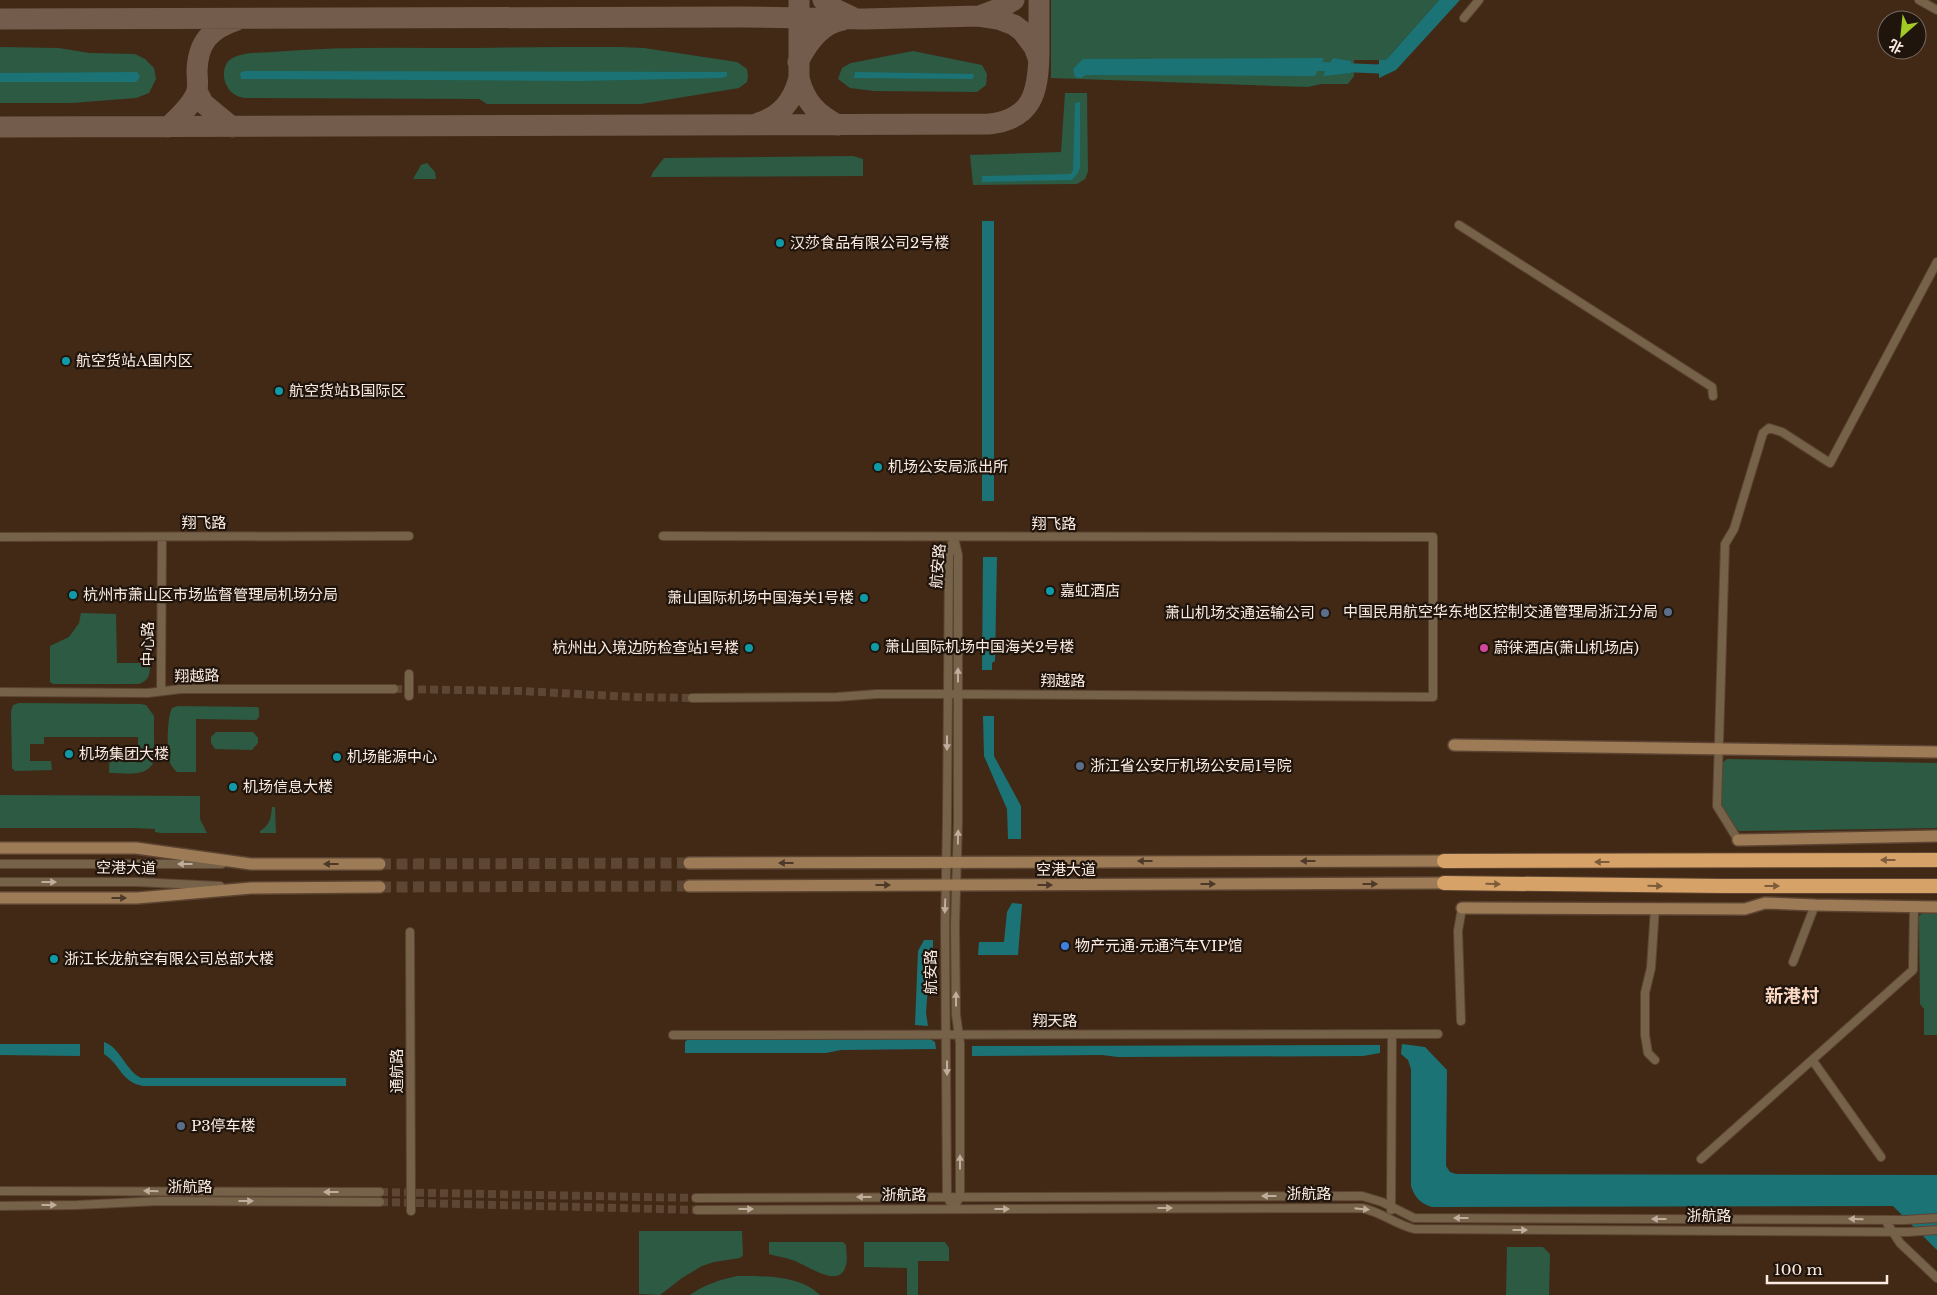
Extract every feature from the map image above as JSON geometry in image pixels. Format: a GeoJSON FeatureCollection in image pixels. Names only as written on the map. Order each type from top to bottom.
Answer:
{"type":"FeatureCollection","features":[{"type":"Feature","properties":{"kind":"highway"},"geometry":{"type":"LineString","coordinates":[[1444,861],[1937,860]]}},
{"type":"Feature","properties":{"kind":"highway"},"geometry":{"type":"LineString","coordinates":[[1444,883],[1937,886]]}},
{"type":"Feature","properties":{"kind":"main road"},"geometry":{"type":"LineString","coordinates":[[1454,745],[1937,752]]}},
{"type":"Feature","properties":{"kind":"main road"},"geometry":{"type":"LineString","coordinates":[[1738,840],[1937,836]]}},
{"type":"Feature","properties":{"kind":"main road","name":"空港大道"},"geometry":{"type":"LineString","coordinates":[[0,848],[136,848],[251,864],[380,864]]}},
{"type":"Feature","properties":{"kind":"main road","name":"空港大道"},"geometry":{"type":"LineString","coordinates":[[689,863],[1444,861]]}},
{"type":"Feature","properties":{"kind":"main road","name":"空港大道"},"geometry":{"type":"LineString","coordinates":[[689,886],[1444,883]]}},
{"type":"Feature","properties":{"kind":"main road","name":"空港大道"},"geometry":{"type":"LineString","coordinates":[[0,898],[137,898],[251,888],[380,887]]}},
{"type":"Feature","properties":{"kind":"main road"},"geometry":{"type":"LineString","coordinates":[[1462,908],[1745,909],[1765,903],[1937,907]]}},
{"type":"Feature","properties":{"kind":"street"},"geometry":{"type":"LineString","coordinates":[[1464,18],[1480,0]]}},
{"type":"Feature","properties":{"kind":"street"},"geometry":{"type":"LineString","coordinates":[[1919,0],[1937,10]]}},
{"type":"Feature","properties":{"kind":"street"},"geometry":{"type":"LineString","coordinates":[[1459,225],[1712,387],[1713,396]]}},
{"type":"Feature","properties":{"kind":"street"},"geometry":{"type":"LineString","coordinates":[[1738,840],[1717,806],[1725,544],[1734,529],[1763,433],[1769,428],[1782,432],[1830,463],[1937,262]]}},
{"type":"Feature","properties":{"kind":"street","name":"翔飞路"},"geometry":{"type":"LineString","coordinates":[[0,537],[409,536]]}},
{"type":"Feature","properties":{"kind":"street","name":"翔飞路"},"geometry":{"type":"LineString","coordinates":[[663,536],[954,538],[1433,537],[1433,697]]}},
{"type":"Feature","properties":{"kind":"street","name":"中心路"},"geometry":{"type":"LineString","coordinates":[[161,691],[162,537]]}},
{"type":"Feature","properties":{"kind":"street","name":"航安路"},"geometry":{"type":"LineString","coordinates":[[952,862],[948,694],[949,555],[954,538]]}},
{"type":"Feature","properties":{"kind":"street","name":"航安路"},"geometry":{"type":"LineString","coordinates":[[953,1209],[947,1197],[946,1035],[958,694],[958,555],[954,538]]}},
{"type":"Feature","properties":{"kind":"street"},"geometry":{"type":"LineString","coordinates":[[409,674],[409,696]]}},
{"type":"Feature","properties":{"kind":"street","name":"翔越路"},"geometry":{"type":"LineString","coordinates":[[0,692],[148,693],[161,691],[394,689]]}},
{"type":"Feature","properties":{"kind":"street","name":"翔越路"},"geometry":{"type":"LineString","coordinates":[[692,698],[837,697],[877,694],[1433,697]]}},
{"type":"Feature","properties":{"kind":"street","name":"空港大道"},"geometry":{"type":"LineString","coordinates":[[0,864],[251,864]]}},
{"type":"Feature","properties":{"kind":"street","name":"空港大道"},"geometry":{"type":"LineString","coordinates":[[0,882],[136,882],[251,888]]}},
{"type":"Feature","properties":{"kind":"street","name":"航安路"},"geometry":{"type":"LineString","coordinates":[[951,885],[958,1035],[960,1197]]}},
{"type":"Feature","properties":{"kind":"street"},"geometry":{"type":"LineString","coordinates":[[1793,962],[1815,905]]}},
{"type":"Feature","properties":{"kind":"street"},"geometry":{"type":"LineString","coordinates":[[1701,1159],[1913,970],[1914,906]]}},
{"type":"Feature","properties":{"kind":"street"},"geometry":{"type":"LineString","coordinates":[[1461,1022],[1458,931],[1462,908]]}},
{"type":"Feature","properties":{"kind":"street"},"geometry":{"type":"LineString","coordinates":[[1655,908],[1651,968],[1645,993],[1645,1035],[1648,1053],[1655,1060]]}},
{"type":"Feature","properties":{"kind":"street","name":"通航路"},"geometry":{"type":"LineString","coordinates":[[410,932],[411,1211]]}},
{"type":"Feature","properties":{"kind":"street"},"geometry":{"type":"LineString","coordinates":[[1391,1219],[1392,1034]]}},
{"type":"Feature","properties":{"kind":"street","name":"翔天路"},"geometry":{"type":"LineString","coordinates":[[673,1035],[1438,1034]]}},
{"type":"Feature","properties":{"kind":"street"},"geometry":{"type":"LineString","coordinates":[[1813,1060],[1881,1157]]}},
{"type":"Feature","properties":{"kind":"street","name":"浙航路"},"geometry":{"type":"LineString","coordinates":[[0,1191],[380,1192]]}},
{"type":"Feature","properties":{"kind":"street","name":"浙航路"},"geometry":{"type":"LineString","coordinates":[[696,1198],[1362,1196],[1391,1206],[1414,1218],[1885,1220],[1937,1218]]}},
{"type":"Feature","properties":{"kind":"street"},"geometry":{"type":"LineString","coordinates":[[953,1209],[960,1197]]}},
{"type":"Feature","properties":{"kind":"street","name":"浙航路"},"geometry":{"type":"LineString","coordinates":[[0,1206],[159,1201],[380,1202]]}},
{"type":"Feature","properties":{"kind":"street","name":"浙航路"},"geometry":{"type":"LineString","coordinates":[[697,1210],[1362,1208],[1379,1213],[1414,1229],[1937,1230]]}},
{"type":"Feature","properties":{"kind":"street"},"geometry":{"type":"LineString","coordinates":[[1885,1220],[1890,1231],[1900,1243],[1937,1278]]}},
{"type":"Feature","properties":{"kind":"green space"},"geometry":{"type":"Polygon","coordinates":[[[1051,0],[1439,0],[1386,60],[1354,60],[1354,76],[1348,84],[1321,84],[1308,87],[1051,78],[1051,0]]]}},
{"type":"Feature","properties":{"kind":"green space"},"geometry":{"type":"Polygon","coordinates":[[[0,47],[59,48],[89,53],[135,54],[145,59],[154,68],[156,79],[149,93],[136,98],[71,103],[0,103],[0,47]]]}},
{"type":"Feature","properties":{"kind":"green space"},"geometry":{"type":"Polygon","coordinates":[[[348,48],[644,48],[737,62],[747,69],[747,82],[739,88],[641,104],[487,104],[479,99],[245,98],[237,96],[230,91],[225,83],[224,75],[228,61],[240,55],[298,50],[348,48]]]}},
{"type":"Feature","properties":{"kind":"green space"},"geometry":{"type":"Polygon","coordinates":[[[913,51],[982,65],[987,74],[986,85],[977,92],[874,91],[850,88],[838,79],[842,68],[851,63],[913,51]]]}},
{"type":"Feature","properties":{"kind":"green space"},"geometry":{"type":"Polygon","coordinates":[[[1065,93],[1087,93],[1088,172],[1085,179],[1077,184],[973,185],[970,155],[1061,152],[1065,93]]]}},
{"type":"Feature","properties":{"kind":"green space"},"geometry":{"type":"Polygon","coordinates":[[[853,156],[863,159],[863,176],[651,177],[664,158],[853,156]]]}},
{"type":"Feature","properties":{"kind":"green space"},"geometry":{"type":"Polygon","coordinates":[[[427,163],[435,172],[436,179],[413,179],[421,165],[427,163]]]}},
{"type":"Feature","properties":{"kind":"green space"},"geometry":{"type":"Polygon","coordinates":[[[81,613],[116,614],[117,663],[150,663],[149,673],[145,680],[139,684],[53,684],[50,682],[50,646],[69,637],[79,623],[81,613]]]}},
{"type":"Feature","properties":{"kind":"green space"},"geometry":{"type":"Polygon","coordinates":[[[19,703],[146,705],[154,716],[154,761],[151,766],[141,772],[129,774],[109,773],[110,749],[138,749],[138,737],[44,737],[44,744],[30,744],[30,761],[51,761],[52,770],[15,771],[12,768],[11,711],[13,705],[19,703]]]}},
{"type":"Feature","properties":{"kind":"green space"},"geometry":{"type":"Polygon","coordinates":[[[178,706],[258,707],[259,717],[256,720],[196,719],[196,772],[177,772],[169,761],[168,726],[172,708],[178,706]]]}},
{"type":"Feature","properties":{"kind":"green space"},"geometry":{"type":"Polygon","coordinates":[[[216,732],[253,732],[258,738],[258,743],[252,750],[215,749],[211,743],[211,737],[216,732]]]}},
{"type":"Feature","properties":{"kind":"green space"},"geometry":{"type":"Polygon","coordinates":[[[1727,759],[1937,763],[1937,828],[1739,831],[1726,814],[1721,800],[1721,764],[1727,759]]]}},
{"type":"Feature","properties":{"kind":"green space"},"geometry":{"type":"Polygon","coordinates":[[[0,795],[200,796],[200,819],[207,833],[161,833],[155,832],[155,829],[134,828],[0,828],[0,795]]]}},
{"type":"Feature","properties":{"kind":"green space"},"geometry":{"type":"Polygon","coordinates":[[[272,807],[275,807],[276,833],[260,833],[269,821],[272,807]]]}},
{"type":"Feature","properties":{"kind":"green space"},"geometry":{"type":"Polygon","coordinates":[[[1926,910],[1937,910],[1937,1035],[1924,1035],[1924,1009],[1920,1004],[1919,916],[1926,910]]]}},
{"type":"Feature","properties":{"kind":"green space"},"geometry":{"type":"Polygon","coordinates":[[[639,1231],[742,1231],[743,1255],[740,1258],[702,1266],[660,1295],[639,1294],[639,1231]]]}},
{"type":"Feature","properties":{"kind":"green space"},"geometry":{"type":"Polygon","coordinates":[[[769,1242],[843,1242],[846,1245],[846,1265],[843,1272],[837,1276],[822,1274],[798,1262],[769,1254],[769,1242]]]}},
{"type":"Feature","properties":{"kind":"green space"},"geometry":{"type":"Polygon","coordinates":[[[864,1242],[945,1242],[949,1248],[949,1261],[918,1261],[918,1295],[907,1295],[907,1268],[864,1267],[864,1242]]]}},
{"type":"Feature","properties":{"kind":"green space"},"geometry":{"type":"Polygon","coordinates":[[[1507,1247],[1543,1247],[1550,1254],[1549,1295],[1506,1295],[1507,1247]]]}},
{"type":"Feature","properties":{"kind":"green space"},"geometry":{"type":"Polygon","coordinates":[[[737,1276],[792,1280],[812,1288],[820,1295],[690,1295],[713,1283],[737,1276]]]}},
{"type":"Feature","properties":{"kind":"water"},"geometry":{"type":"Polygon","coordinates":[[[1439,0],[1460,0],[1396,70],[1379,78],[1379,60],[1386,60],[1439,0]]]}},
{"type":"Feature","properties":{"kind":"water"},"geometry":{"type":"Polygon","coordinates":[[[1324,58],[1315,76],[1086,75],[1081,78],[1075,77],[1073,69],[1083,59],[1324,58]]]}},
{"type":"Feature","properties":{"kind":"water"},"geometry":{"type":"Polygon","coordinates":[[[1333,58],[1351,61],[1351,73],[1323,76],[1333,58]]]}},
{"type":"Feature","properties":{"kind":"water"},"geometry":{"type":"Polygon","coordinates":[[[245,71],[727,72],[727,76],[722,78],[578,81],[241,79],[240,73],[245,71]]]}},
{"type":"Feature","properties":{"kind":"water"},"geometry":{"type":"Polygon","coordinates":[[[137,72],[140,77],[136,82],[0,82],[0,73],[137,72]]]}},
{"type":"Feature","properties":{"kind":"water"},"geometry":{"type":"Polygon","coordinates":[[[855,72],[974,74],[973,79],[854,78],[855,72]]]}},
{"type":"Feature","properties":{"kind":"water"},"geometry":{"type":"Polygon","coordinates":[[[1080,102],[1080,167],[1072,180],[982,182],[982,176],[1071,174],[1073,170],[1075,103],[1080,102]]]}},
{"type":"Feature","properties":{"kind":"water"},"geometry":{"type":"Polygon","coordinates":[[[982,221],[994,221],[994,501],[982,501],[982,221]]]}},
{"type":"Feature","properties":{"kind":"water"},"geometry":{"type":"Polygon","coordinates":[[[983,557],[997,557],[995,661],[992,663],[992,670],[982,670],[983,557]]]}},
{"type":"Feature","properties":{"kind":"water"},"geometry":{"type":"Polygon","coordinates":[[[983,716],[994,716],[994,756],[1021,806],[1021,839],[1008,839],[1007,809],[984,756],[983,716]]]}},
{"type":"Feature","properties":{"kind":"water"},"geometry":{"type":"Polygon","coordinates":[[[1012,903],[1022,904],[1018,955],[978,955],[979,942],[1004,942],[1007,912],[1012,903]]]}},
{"type":"Feature","properties":{"kind":"water"},"geometry":{"type":"Polygon","coordinates":[[[924,940],[933,940],[926,1013],[928,1026],[915,1025],[918,951],[924,940]]]}},
{"type":"Feature","properties":{"kind":"water"},"geometry":{"type":"Polygon","coordinates":[[[930,1039],[935,1042],[936,1049],[841,1050],[826,1053],[685,1053],[685,1042],[687,1040],[930,1039]]]}},
{"type":"Feature","properties":{"kind":"water"},"geometry":{"type":"Polygon","coordinates":[[[104,1042],[115,1049],[131,1070],[141,1078],[346,1078],[346,1086],[143,1086],[125,1077],[110,1058],[104,1054],[104,1042]]]}},
{"type":"Feature","properties":{"kind":"water"},"geometry":{"type":"Polygon","coordinates":[[[0,1044],[80,1044],[80,1056],[0,1055],[0,1044]]]}},
{"type":"Feature","properties":{"kind":"water"},"geometry":{"type":"Polygon","coordinates":[[[1402,1044],[1425,1047],[1447,1070],[1446,1166],[1450,1172],[1456,1174],[1937,1175],[1937,1250],[1893,1206],[1432,1207],[1418,1200],[1411,1186],[1411,1069],[1408,1060],[1401,1054],[1402,1044]]]}},
{"type":"Feature","properties":{"kind":"water"},"geometry":{"type":"Polygon","coordinates":[[[1380,1045],[1380,1053],[1363,1056],[972,1056],[972,1046],[1380,1045]]]}},
{"type":"Feature","properties":{"kind":"waterway"},"geometry":{"type":"LineString","coordinates":[[1308,66],[1379,69],[1389,63]]}},
{"type":"Feature","properties":{"kind":"taxiway"},"geometry":{"type":"LineString","coordinates":[[758,123],[773,116],[785,106],[793,94],[799,78],[799,0]]}},
{"type":"Feature","properties":{"kind":"taxiway"},"geometry":{"type":"LineString","coordinates":[[823,0],[835,9],[852,17]]}},
{"type":"Feature","properties":{"kind":"taxiway"},"geometry":{"type":"LineString","coordinates":[[979,16],[1001,8],[1014,0]]}},
{"type":"Feature","properties":{"kind":"taxiway"},"geometry":{"type":"LineString","coordinates":[[0,127],[989,124],[1004,121],[1024,110],[1034,92],[1039,54],[1039,0]]}},
{"type":"Feature","properties":{"kind":"taxiway"},"geometry":{"type":"LineString","coordinates":[[0,19],[741,17],[864,19],[978,16],[998,19],[1014,25],[1022,31],[1034,47],[1038,58]]}},
{"type":"Feature","properties":{"kind":"taxiway"},"geometry":{"type":"LineString","coordinates":[[168,127],[187,108],[196,94],[198,61],[203,44],[213,32],[237,20]]}},
{"type":"Feature","properties":{"kind":"taxiway"},"geometry":{"type":"LineString","coordinates":[[798,62],[810,42],[821,30],[828,25],[843,20]]}},
{"type":"Feature","properties":{"kind":"taxiway"},"geometry":{"type":"LineString","coordinates":[[799,78],[808,101],[818,112],[838,125]]}},
{"type":"Feature","properties":{"kind":"taxiway"},"geometry":{"type":"LineString","coordinates":[[197,91],[203,103],[232,127]]}},
{"type":"Feature","properties":{"kind":"tunnel"},"geometry":{"type":"LineString","coordinates":[[394,689],[522,691],[692,698]]}},
{"type":"Feature","properties":{"kind":"tunnel"},"geometry":{"type":"LineString","coordinates":[[380,864],[689,863]]}},
{"type":"Feature","properties":{"kind":"tunnel"},"geometry":{"type":"LineString","coordinates":[[380,887],[689,886]]}},
{"type":"Feature","properties":{"kind":"tunnel"},"geometry":{"type":"LineString","coordinates":[[380,1192],[696,1198]]}},
{"type":"Feature","properties":{"kind":"tunnel"},"geometry":{"type":"LineString","coordinates":[[380,1202],[697,1210]]}},
{"type":"Feature","properties":{"kind":"place","name":"汉莎食品有限公司2号楼"},"geometry":{"type":"Point","coordinates":[780,243]}},
{"type":"Feature","properties":{"kind":"place","name":"航空货站A国内区"},"geometry":{"type":"Point","coordinates":[66,361]}},
{"type":"Feature","properties":{"kind":"place","name":"航空货站B国际区"},"geometry":{"type":"Point","coordinates":[279,391]}},
{"type":"Feature","properties":{"kind":"place","name":"机场公安局派出所"},"geometry":{"type":"Point","coordinates":[878,467]}},
{"type":"Feature","properties":{"kind":"place","name":"嘉虹酒店"},"geometry":{"type":"Point","coordinates":[1050,591]}},
{"type":"Feature","properties":{"kind":"place","name":"杭州市萧山区市场监督管理局机场分局"},"geometry":{"type":"Point","coordinates":[73,595]}},
{"type":"Feature","properties":{"kind":"place","name":"萧山国际机场中国海关1号楼"},"geometry":{"type":"Point","coordinates":[864,598]}},
{"type":"Feature","properties":{"kind":"place","name":"中国民用航空华东地区控制交通管理局浙江分局"},"geometry":{"type":"Point","coordinates":[1668,612]}},
{"type":"Feature","properties":{"kind":"place","name":"萧山机场交通运输公司"},"geometry":{"type":"Point","coordinates":[1325,613]}},
{"type":"Feature","properties":{"kind":"place","name":"萧山国际机场中国海关2号楼"},"geometry":{"type":"Point","coordinates":[875,647]}},
{"type":"Feature","properties":{"kind":"place","name":"杭州出入境边防检查站1号楼"},"geometry":{"type":"Point","coordinates":[749,648]}},
{"type":"Feature","properties":{"kind":"place","name":"蔚徕酒店(萧山机场店)"},"geometry":{"type":"Point","coordinates":[1484,648]}},
{"type":"Feature","properties":{"kind":"place","name":"机场集团大楼"},"geometry":{"type":"Point","coordinates":[69,754]}},
{"type":"Feature","properties":{"kind":"place","name":"机场能源中心"},"geometry":{"type":"Point","coordinates":[337,757]}},
{"type":"Feature","properties":{"kind":"place","name":"浙江省公安厅机场公安局1号院"},"geometry":{"type":"Point","coordinates":[1080,766]}},
{"type":"Feature","properties":{"kind":"place","name":"机场信息大楼"},"geometry":{"type":"Point","coordinates":[233,787]}},
{"type":"Feature","properties":{"kind":"place","name":"物产元通·元通汽车VIP馆"},"geometry":{"type":"Point","coordinates":[1065,946]}},
{"type":"Feature","properties":{"kind":"place","name":"浙江长龙航空有限公司总部大楼"},"geometry":{"type":"Point","coordinates":[54,959]}},
{"type":"Feature","properties":{"kind":"place","name":"P3停车楼"},"geometry":{"type":"Point","coordinates":[181,1126]}},
{"type":"Feature","properties":{"kind":"district","name":"新港村"},"geometry":{"type":"Point","coordinates":[1792,996]}}]}
